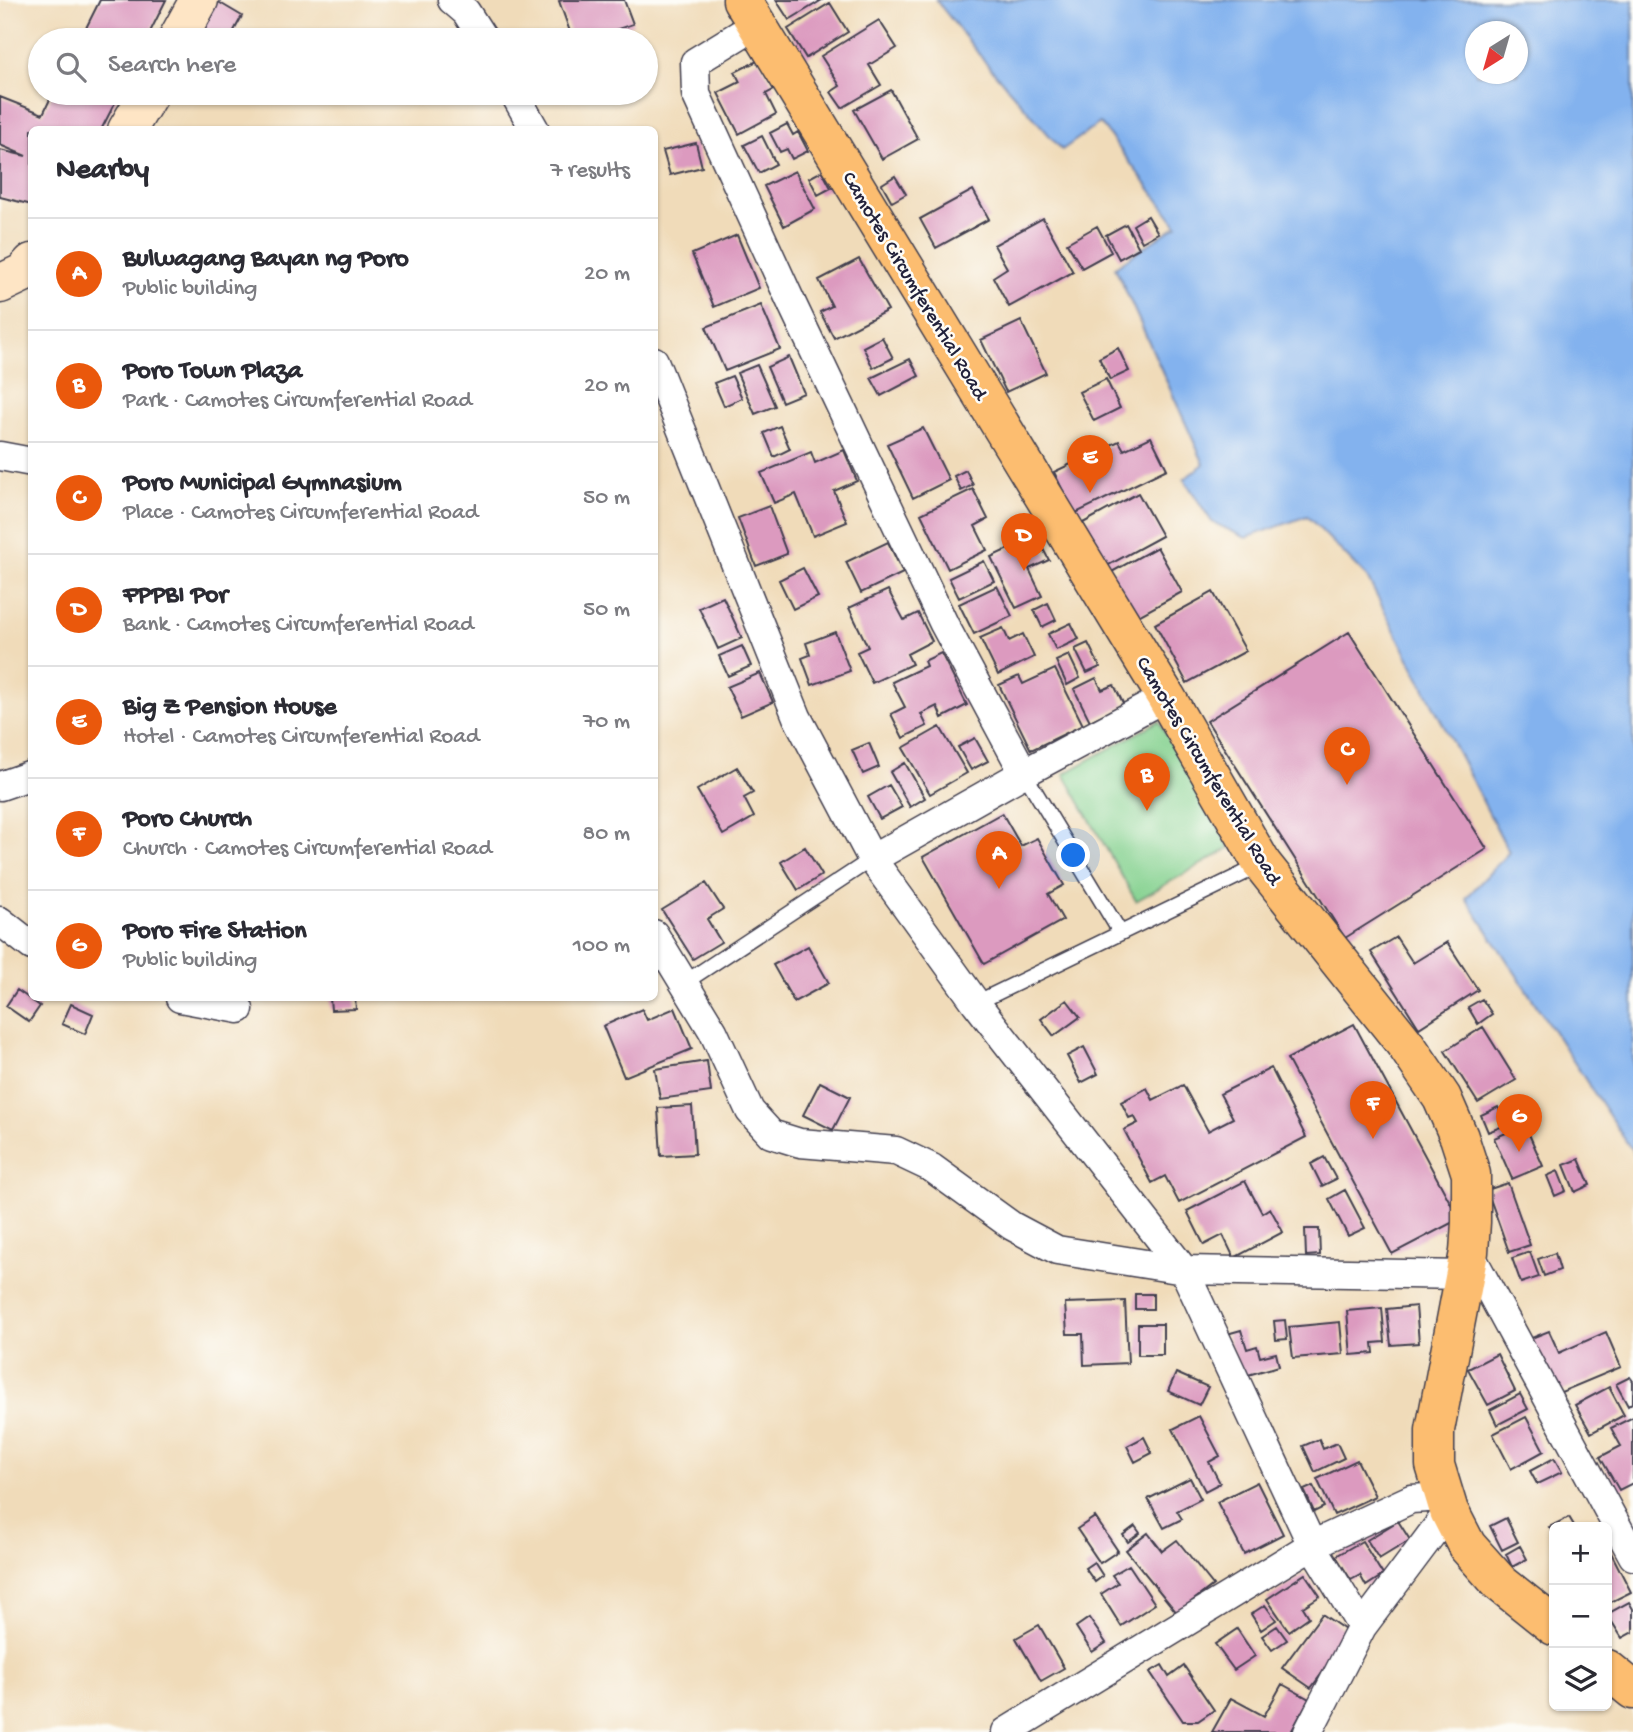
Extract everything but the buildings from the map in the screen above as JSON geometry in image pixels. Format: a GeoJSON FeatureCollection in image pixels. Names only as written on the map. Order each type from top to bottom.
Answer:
{"type":"FeatureCollection","features":[{"type":"Feature","properties":{"kind":"main road","name":"Camotes Circumferential Road"},"geometry":{"type":"LineString","coordinates":[[750,12],[1166,697],[1262,864],[1406,1045],[1442,1098],[1471,1174],[1467,1264],[1435,1430],[1435,1465],[1447,1504],[1468,1546],[1500,1583],[1549,1622]]}},
{"type":"Feature","properties":{"kind":"main road"},"geometry":{"type":"LineString","coordinates":[[1612,1673],[1633,1690]]}},
{"type":"Feature","properties":{"kind":"street"},"geometry":{"type":"LineString","coordinates":[[183,28],[198,0]]}},
{"type":"Feature","properties":{"kind":"street"},"geometry":{"type":"LineString","coordinates":[[452,0],[466,12],[476,28]]}},
{"type":"Feature","properties":{"kind":"street"},"geometry":{"type":"LineString","coordinates":[[750,12],[695,62],[696,94],[938,611],[1024,773]]}},
{"type":"Feature","properties":{"kind":"street"},"geometry":{"type":"LineString","coordinates":[[129,126],[142,105]]}},
{"type":"Feature","properties":{"kind":"street"},"geometry":{"type":"LineString","coordinates":[[520,105],[532,126]]}},
{"type":"Feature","properties":{"kind":"street"},"geometry":{"type":"LineString","coordinates":[[0,284],[23,273],[28,267]]}},
{"type":"Feature","properties":{"kind":"street"},"geometry":{"type":"LineString","coordinates":[[658,371],[797,717],[872,859],[976,1003],[1184,1270],[1312,1545],[1362,1627]]}},
{"type":"Feature","properties":{"kind":"street"},"geometry":{"type":"LineString","coordinates":[[0,456],[28,461]]}},
{"type":"Feature","properties":{"kind":"street"},"geometry":{"type":"LineString","coordinates":[[872,859],[1166,697]]}},
{"type":"Feature","properties":{"kind":"street"},"geometry":{"type":"LineString","coordinates":[[0,786],[28,776]]}},
{"type":"Feature","properties":{"kind":"street"},"geometry":{"type":"LineString","coordinates":[[0,921],[28,943]]}},
{"type":"Feature","properties":{"kind":"street"},"geometry":{"type":"LineString","coordinates":[[658,941],[713,1031],[750,1111],[771,1134],[800,1143],[896,1151],[932,1168],[1012,1226],[1057,1250],[1184,1270],[1467,1264],[1633,1556]]}},
{"type":"Feature","properties":{"kind":"street"},"geometry":{"type":"LineString","coordinates":[[196,1001],[239,1009]]}},
{"type":"Feature","properties":{"kind":"street"},"geometry":{"type":"LineString","coordinates":[[1006,1732],[1312,1545],[1412,1499],[1447,1504],[1362,1627],[1308,1732]]}},
{"type":"Feature","properties":{"kind":"lane"},"geometry":{"type":"LineString","coordinates":[[1024,773],[1120,932]]}},
{"type":"Feature","properties":{"kind":"lane"},"geometry":{"type":"LineString","coordinates":[[684,983],[872,859]]}},
{"type":"Feature","properties":{"kind":"lane"},"geometry":{"type":"LineString","coordinates":[[976,1003],[1262,864]]}},
{"type":"Feature","properties":{"kind":"green space"},"geometry":{"type":"Polygon","coordinates":[[[1159,721],[1230,848],[1136,901],[1064,774],[1159,721]]]}},
{"type":"Feature","properties":{"kind":"water"},"geometry":{"type":"Polygon","coordinates":[[[936,0],[1633,0],[1633,1152],[1466,898],[1509,852],[1367,577],[1307,516],[1246,538],[1212,522],[1184,479],[1204,464],[1115,267],[1177,225],[1100,123],[1062,150],[986,63],[936,0]]]}},
{"type":"Feature","properties":{"kind":"place","name":"Big Z Pension House"},"geometry":{"type":"Point","coordinates":[1090,493]}},
{"type":"Feature","properties":{"kind":"place","name":"FPPBI Por"},"geometry":{"type":"Point","coordinates":[1024,571]}},
{"type":"Feature","properties":{"kind":"place","name":"Poro Municipal Gymnasium"},"geometry":{"type":"Point","coordinates":[1347,785]}},
{"type":"Feature","properties":{"kind":"place","name":"Poro Town Plaza"},"geometry":{"type":"Point","coordinates":[1147,811]}},
{"type":"Feature","properties":{"kind":"place","name":"Bulwagang Bayan ng Poro"},"geometry":{"type":"Point","coordinates":[999,889]}},
{"type":"Feature","properties":{"kind":"place","name":"Poro Church"},"geometry":{"type":"Point","coordinates":[1373,1139]}},
{"type":"Feature","properties":{"kind":"place","name":"Poro Fire Station"},"geometry":{"type":"Point","coordinates":[1519,1152]}}]}
